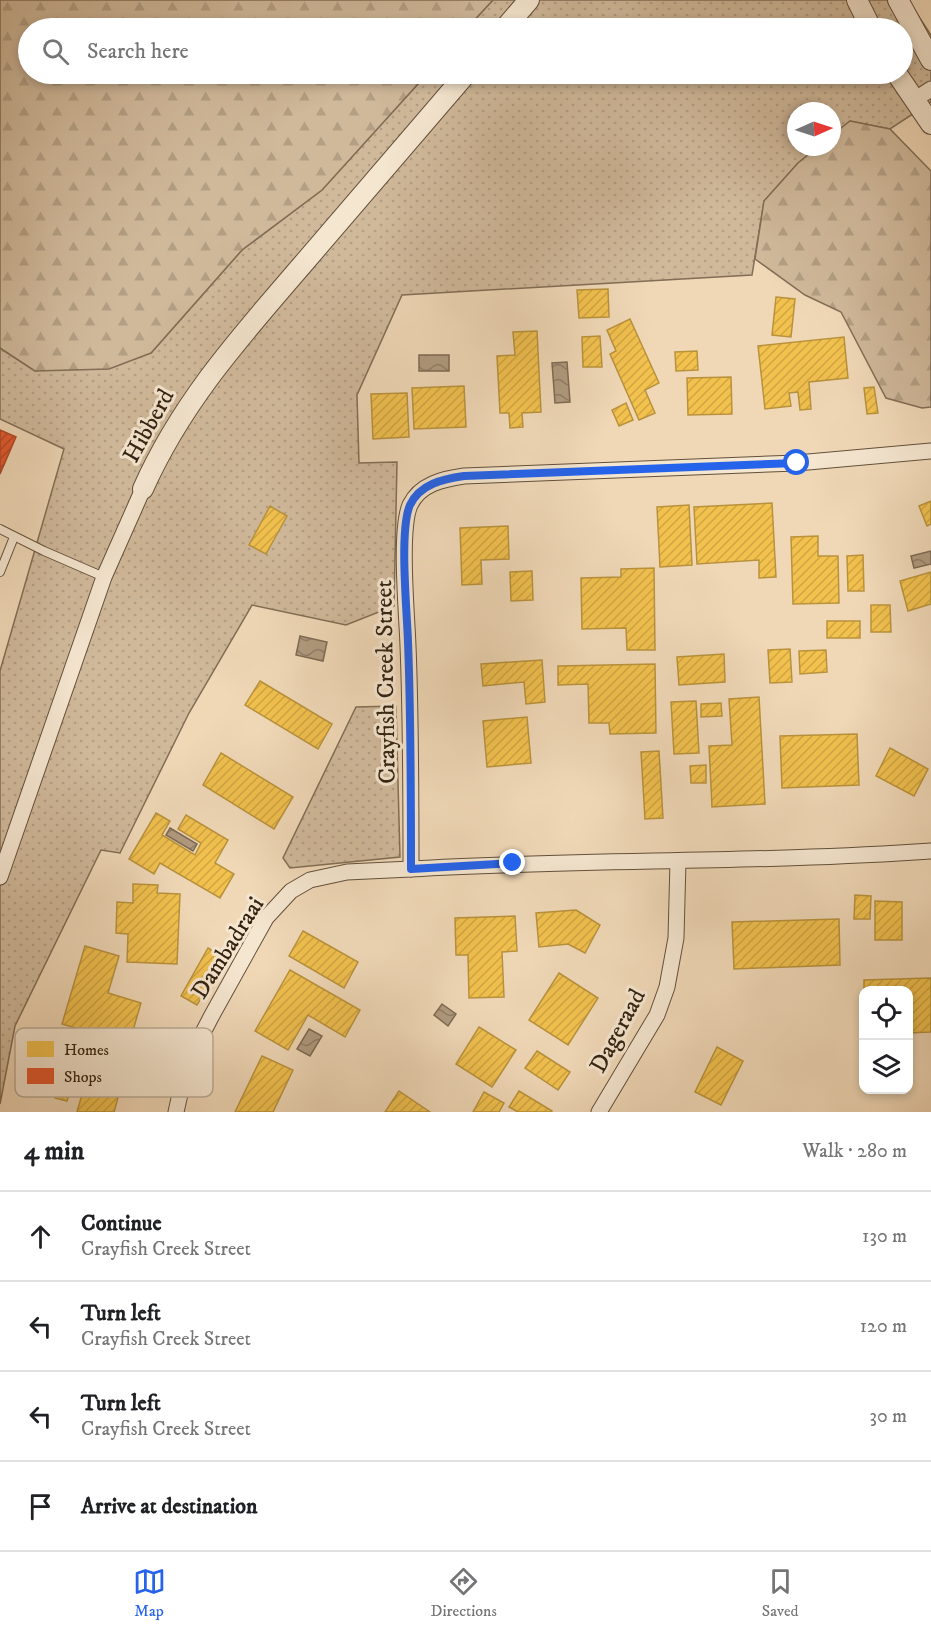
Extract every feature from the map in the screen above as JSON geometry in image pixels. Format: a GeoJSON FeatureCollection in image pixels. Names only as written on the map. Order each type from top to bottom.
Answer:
{"type":"FeatureCollection","features":[{"type":"Feature","properties":{"kind":"street"},"geometry":{"type":"LineString","coordinates":[[514,18],[529,0]]}},
{"type":"Feature","properties":{"kind":"street"},"geometry":{"type":"LineString","coordinates":[[857,0],[866,18]]}},
{"type":"Feature","properties":{"kind":"street"},"geometry":{"type":"LineString","coordinates":[[898,0],[908,18]]}},
{"type":"Feature","properties":{"kind":"street"},"geometry":{"type":"LineString","coordinates":[[913,27],[931,60]]}},
{"type":"Feature","properties":{"kind":"street","name":"Hibberd"},"geometry":{"type":"LineString","coordinates":[[0,877],[3,856],[104,577],[143,489],[184,411],[226,353],[457,84]]}},
{"type":"Feature","properties":{"kind":"street"},"geometry":{"type":"LineString","coordinates":[[904,84],[931,124]]}},
{"type":"Feature","properties":{"kind":"street"},"geometry":{"type":"LineString","coordinates":[[914,100],[931,89]]}},
{"type":"Feature","properties":{"kind":"street","name":"Crayfish Creek Street"},"geometry":{"type":"LineString","coordinates":[[411,869],[410,683],[405,537],[410,506],[420,492],[431,484],[464,476],[797,463],[923,454],[931,451]]}},
{"type":"Feature","properties":{"kind":"street"},"geometry":{"type":"LineString","coordinates":[[411,869],[513,863],[853,856],[931,851]]}},
{"type":"Feature","properties":{"kind":"street","name":"Dageraad"},"geometry":{"type":"LineString","coordinates":[[598,1112],[657,1015],[667,987],[676,938],[678,861]]}},
{"type":"Feature","properties":{"kind":"street","name":"Dambadraai"},"geometry":{"type":"LineString","coordinates":[[205,1028],[267,918],[291,891],[310,880],[347,872],[411,869]]}},
{"type":"Feature","properties":{"kind":"street","name":"Dambadraai"},"geometry":{"type":"LineString","coordinates":[[176,1112],[179,1097]]}},
{"type":"Feature","properties":{"kind":"lane"},"geometry":{"type":"LineString","coordinates":[[0,529],[104,577]]}},
{"type":"Feature","properties":{"kind":"lane"},"geometry":{"type":"LineString","coordinates":[[0,572],[14,537]]}},
{"type":"Feature","properties":{"kind":"green space"},"geometry":{"type":"Polygon","coordinates":[[[0,0],[493,0],[476,18],[18,18],[18,84],[418,84],[322,190],[242,250],[151,353],[109,369],[35,371],[0,348],[0,0]]]}},
{"type":"Feature","properties":{"kind":"green space"},"geometry":{"type":"Polygon","coordinates":[[[493,0],[908,0],[931,35],[931,102],[890,129],[850,121],[841,128],[841,102],[787,102],[787,156],[807,156],[764,201],[752,275],[402,295],[357,395],[359,463],[397,462],[394,606],[346,625],[252,605],[189,713],[120,853],[101,850],[15,1026],[0,1104],[0,671],[64,449],[0,419],[0,348],[35,371],[151,353],[242,250],[322,190],[418,84],[913,84],[913,18],[476,18],[493,0]]]}},
{"type":"Feature","properties":{"kind":"green space"},"geometry":{"type":"Polygon","coordinates":[[[850,121],[890,129],[931,171],[931,407],[922,408],[886,398],[841,312],[805,295],[755,259],[764,201],[807,156],[841,156],[841,128],[850,121]]]}},
{"type":"Feature","properties":{"kind":"green space"},"geometry":{"type":"Polygon","coordinates":[[[396,706],[400,857],[290,868],[283,858],[356,707],[396,706]]]}},
{"type":"Feature","properties":{"kind":"water"},"geometry":{"type":"Polygon","coordinates":[[[419,355],[449,355],[449,371],[419,371],[419,355]]]}},
{"type":"Feature","properties":{"kind":"water"},"geometry":{"type":"Polygon","coordinates":[[[567,362],[570,402],[555,403],[552,363],[567,362]]]}},
{"type":"Feature","properties":{"kind":"water"},"geometry":{"type":"Polygon","coordinates":[[[931,551],[931,564],[914,568],[911,556],[931,551]]]}},
{"type":"Feature","properties":{"kind":"water"},"geometry":{"type":"Polygon","coordinates":[[[300,636],[327,642],[323,661],[296,655],[300,636]]]}},
{"type":"Feature","properties":{"kind":"water"},"geometry":{"type":"Polygon","coordinates":[[[170,828],[197,844],[193,851],[166,835],[170,828]]]}},
{"type":"Feature","properties":{"kind":"water"},"geometry":{"type":"Polygon","coordinates":[[[442,1004],[456,1014],[448,1026],[434,1015],[442,1004]]]}},
{"type":"Feature","properties":{"kind":"water"},"geometry":{"type":"Polygon","coordinates":[[[309,1029],[322,1036],[310,1056],[297,1049],[309,1029]]]}},
{"type":"Feature","properties":{"kind":"building: Homes"},"geometry":{"type":"Polygon","coordinates":[[[608,289],[609,317],[579,318],[577,290],[608,289]]]}},
{"type":"Feature","properties":{"kind":"building: Homes"},"geometry":{"type":"Polygon","coordinates":[[[776,297],[795,299],[791,337],[772,335],[776,297]]]}},
{"type":"Feature","properties":{"kind":"building: Homes"},"geometry":{"type":"Polygon","coordinates":[[[630,319],[659,383],[645,390],[655,413],[639,420],[610,354],[616,351],[607,330],[630,319]]]}},
{"type":"Feature","properties":{"kind":"building: Homes"},"geometry":{"type":"Polygon","coordinates":[[[537,331],[541,412],[522,413],[523,427],[510,428],[509,413],[500,413],[497,356],[515,355],[513,332],[537,331]]]}},
{"type":"Feature","properties":{"kind":"building: Homes"},"geometry":{"type":"Polygon","coordinates":[[[600,336],[602,367],[583,367],[582,337],[600,336]]]}},
{"type":"Feature","properties":{"kind":"building: Homes"},"geometry":{"type":"Polygon","coordinates":[[[844,337],[848,378],[809,382],[811,409],[800,410],[798,392],[789,393],[791,406],[765,409],[758,346],[844,337]]]}},
{"type":"Feature","properties":{"kind":"building: Homes"},"geometry":{"type":"Polygon","coordinates":[[[697,351],[698,370],[676,371],[675,352],[697,351]]]}},
{"type":"Feature","properties":{"kind":"building: Homes"},"geometry":{"type":"Polygon","coordinates":[[[731,377],[732,414],[688,415],[687,378],[731,377]]]}},
{"type":"Feature","properties":{"kind":"building: Homes"},"geometry":{"type":"Polygon","coordinates":[[[464,386],[466,427],[414,429],[412,388],[464,386]]]}},
{"type":"Feature","properties":{"kind":"building: Homes"},"geometry":{"type":"Polygon","coordinates":[[[874,387],[878,413],[867,414],[864,388],[874,387]]]}},
{"type":"Feature","properties":{"kind":"building: Homes"},"geometry":{"type":"Polygon","coordinates":[[[407,393],[409,437],[373,439],[371,394],[407,393]]]}},
{"type":"Feature","properties":{"kind":"building: Homes"},"geometry":{"type":"Polygon","coordinates":[[[626,403],[633,420],[619,426],[612,410],[626,403]]]}},
{"type":"Feature","properties":{"kind":"building: Homes"},"geometry":{"type":"Polygon","coordinates":[[[931,501],[931,524],[927,526],[919,506],[931,501]]]}},
{"type":"Feature","properties":{"kind":"building: Homes"},"geometry":{"type":"Polygon","coordinates":[[[772,503],[776,577],[759,578],[759,560],[697,564],[694,507],[772,503]]]}},
{"type":"Feature","properties":{"kind":"building: Homes"},"geometry":{"type":"Polygon","coordinates":[[[689,505],[692,565],[660,567],[657,507],[689,505]]]}},
{"type":"Feature","properties":{"kind":"building: Homes"},"geometry":{"type":"Polygon","coordinates":[[[270,506],[287,516],[266,554],[249,545],[270,506]]]}},
{"type":"Feature","properties":{"kind":"building: Homes"},"geometry":{"type":"Polygon","coordinates":[[[508,526],[509,559],[481,560],[482,584],[462,585],[460,528],[508,526]]]}},
{"type":"Feature","properties":{"kind":"building: Homes"},"geometry":{"type":"Polygon","coordinates":[[[818,536],[818,556],[838,556],[839,603],[793,604],[791,537],[818,536]]]}},
{"type":"Feature","properties":{"kind":"building: Homes"},"geometry":{"type":"Polygon","coordinates":[[[863,555],[864,591],[848,591],[847,556],[863,555]]]}},
{"type":"Feature","properties":{"kind":"building: Homes"},"geometry":{"type":"Polygon","coordinates":[[[654,568],[655,650],[627,650],[626,628],[582,629],[581,578],[621,577],[621,569],[654,568]]]}},
{"type":"Feature","properties":{"kind":"building: Homes"},"geometry":{"type":"Polygon","coordinates":[[[532,571],[533,600],[511,601],[510,572],[532,571]]]}},
{"type":"Feature","properties":{"kind":"building: Homes"},"geometry":{"type":"Polygon","coordinates":[[[931,572],[931,604],[908,611],[900,581],[931,572]]]}},
{"type":"Feature","properties":{"kind":"building: Homes"},"geometry":{"type":"Polygon","coordinates":[[[871,605],[890,605],[891,632],[871,632],[871,605]]]}},
{"type":"Feature","properties":{"kind":"building: Homes"},"geometry":{"type":"Polygon","coordinates":[[[827,621],[860,621],[860,638],[827,638],[827,621]]]}},
{"type":"Feature","properties":{"kind":"building: Homes"},"geometry":{"type":"Polygon","coordinates":[[[790,649],[792,682],[770,683],[768,650],[790,649]]]}},
{"type":"Feature","properties":{"kind":"building: Homes"},"geometry":{"type":"Polygon","coordinates":[[[826,650],[827,672],[800,674],[799,651],[826,650]]]}},
{"type":"Feature","properties":{"kind":"building: Homes"},"geometry":{"type":"Polygon","coordinates":[[[724,654],[725,682],[679,685],[677,657],[724,654]]]}},
{"type":"Feature","properties":{"kind":"building: Homes"},"geometry":{"type":"Polygon","coordinates":[[[542,660],[545,702],[526,704],[524,682],[483,686],[481,664],[542,660]]]}},
{"type":"Feature","properties":{"kind":"building: Homes"},"geometry":{"type":"Polygon","coordinates":[[[655,664],[656,733],[610,734],[609,723],[589,723],[588,684],[558,685],[558,666],[655,664]]]}},
{"type":"Feature","properties":{"kind":"building: Homes"},"geometry":{"type":"Polygon","coordinates":[[[260,681],[332,724],[318,749],[245,705],[260,681]]]}},
{"type":"Feature","properties":{"kind":"building: Homes"},"geometry":{"type":"Polygon","coordinates":[[[759,697],[765,804],[712,807],[709,746],[732,745],[729,699],[759,697]]]}},
{"type":"Feature","properties":{"kind":"building: Homes"},"geometry":{"type":"Polygon","coordinates":[[[696,701],[699,753],[674,754],[671,702],[696,701]]]}},
{"type":"Feature","properties":{"kind":"building: Homes"},"geometry":{"type":"Polygon","coordinates":[[[721,703],[722,716],[701,717],[701,704],[721,703]]]}},
{"type":"Feature","properties":{"kind":"building: Homes"},"geometry":{"type":"Polygon","coordinates":[[[527,717],[531,763],[487,767],[483,721],[527,717]]]}},
{"type":"Feature","properties":{"kind":"building: Homes"},"geometry":{"type":"Polygon","coordinates":[[[857,734],[859,785],[782,788],[780,736],[857,734]]]}},
{"type":"Feature","properties":{"kind":"building: Homes"},"geometry":{"type":"Polygon","coordinates":[[[890,748],[928,769],[914,796],[876,776],[890,748]]]}},
{"type":"Feature","properties":{"kind":"building: Homes"},"geometry":{"type":"Polygon","coordinates":[[[659,751],[663,818],[645,819],[641,752],[659,751]]]}},
{"type":"Feature","properties":{"kind":"building: Homes"},"geometry":{"type":"Polygon","coordinates":[[[221,753],[293,797],[274,829],[203,785],[221,753]]]}},
{"type":"Feature","properties":{"kind":"building: Homes"},"geometry":{"type":"Polygon","coordinates":[[[706,765],[706,783],[691,783],[690,766],[706,765]]]}},
{"type":"Feature","properties":{"kind":"building: Homes"},"geometry":{"type":"Polygon","coordinates":[[[156,813],[170,821],[162,835],[195,855],[201,843],[178,829],[186,815],[228,840],[215,863],[234,874],[220,898],[160,863],[154,874],[129,859],[156,813]]]}},
{"type":"Feature","properties":{"kind":"building: Homes"},"geometry":{"type":"Polygon","coordinates":[[[133,884],[158,885],[157,893],[180,894],[177,964],[127,962],[128,934],[116,933],[117,902],[133,903],[133,884]]]}},
{"type":"Feature","properties":{"kind":"building: Homes"},"geometry":{"type":"Polygon","coordinates":[[[855,895],[871,896],[870,919],[854,919],[855,895]]]}},
{"type":"Feature","properties":{"kind":"building: Homes"},"geometry":{"type":"Polygon","coordinates":[[[875,901],[902,902],[902,940],[875,940],[875,901]]]}},
{"type":"Feature","properties":{"kind":"building: Homes"},"geometry":{"type":"Polygon","coordinates":[[[576,910],[600,925],[585,953],[568,944],[539,947],[536,913],[576,910]]]}},
{"type":"Feature","properties":{"kind":"building: Homes"},"geometry":{"type":"Polygon","coordinates":[[[515,916],[517,951],[502,952],[504,997],[469,998],[468,955],[456,955],[455,918],[515,916]]]}},
{"type":"Feature","properties":{"kind":"building: Homes"},"geometry":{"type":"Polygon","coordinates":[[[839,919],[840,965],[734,969],[732,922],[839,919]]]}},
{"type":"Feature","properties":{"kind":"building: Homes"},"geometry":{"type":"Polygon","coordinates":[[[303,931],[358,962],[344,988],[289,956],[303,931]]]}},
{"type":"Feature","properties":{"kind":"building: Homes"},"geometry":{"type":"Polygon","coordinates":[[[85,946],[119,956],[108,993],[141,1003],[134,1028],[75,1028],[62,1024],[85,946]]]}},
{"type":"Feature","properties":{"kind":"building: Homes"},"geometry":{"type":"Polygon","coordinates":[[[208,948],[225,958],[197,1005],[181,996],[208,948]]]}},
{"type":"Feature","properties":{"kind":"building: Homes"},"geometry":{"type":"Polygon","coordinates":[[[290,970],[360,1010],[345,1037],[308,1015],[288,1050],[255,1031],[290,970]]]}},
{"type":"Feature","properties":{"kind":"building: Homes"},"geometry":{"type":"Polygon","coordinates":[[[559,973],[598,998],[568,1045],[529,1020],[559,973]]]}},
{"type":"Feature","properties":{"kind":"building: Homes"},"geometry":{"type":"Polygon","coordinates":[[[931,978],[931,1032],[913,1033],[913,986],[864,986],[864,980],[931,978]]]}},
{"type":"Feature","properties":{"kind":"building: Homes"},"geometry":{"type":"Polygon","coordinates":[[[479,1027],[516,1050],[492,1087],[456,1064],[479,1027]]]}},
{"type":"Feature","properties":{"kind":"building: Homes"},"geometry":{"type":"Polygon","coordinates":[[[717,1047],[743,1061],[721,1105],[695,1092],[717,1047]]]}},
{"type":"Feature","properties":{"kind":"building: Homes"},"geometry":{"type":"Polygon","coordinates":[[[537,1051],[570,1072],[558,1090],[525,1068],[537,1051]]]}},
{"type":"Feature","properties":{"kind":"building: Homes"},"geometry":{"type":"Polygon","coordinates":[[[262,1056],[293,1070],[273,1112],[235,1112],[262,1056]]]}},
{"type":"Feature","properties":{"kind":"building: Homes"},"geometry":{"type":"Polygon","coordinates":[[[399,1091],[430,1112],[385,1112],[399,1091]]]}},
{"type":"Feature","properties":{"kind":"building: Homes"},"geometry":{"type":"Polygon","coordinates":[[[519,1091],[552,1111],[518,1112],[509,1107],[519,1091]]]}},
{"type":"Feature","properties":{"kind":"building: Homes"},"geometry":{"type":"Polygon","coordinates":[[[484,1092],[504,1103],[499,1112],[473,1112],[484,1092]]]}},
{"type":"Feature","properties":{"kind":"building: Homes"},"geometry":{"type":"Polygon","coordinates":[[[55,1097],[68,1097],[67,1101],[55,1097]]]}},
{"type":"Feature","properties":{"kind":"building: Homes"},"geometry":{"type":"Polygon","coordinates":[[[81,1097],[118,1097],[114,1112],[77,1112],[81,1097]]]}},
{"type":"Feature","properties":{"kind":"building: Shops"},"geometry":{"type":"Polygon","coordinates":[[[0,430],[16,437],[0,474],[0,430]]]}},
{"type":"Feature","properties":{"kind":"route"},"geometry":{"type":"LineString","coordinates":[[513,863],[411,869],[410,683],[405,537],[410,506],[420,492],[431,484],[464,476],[797,463]]}}]}
